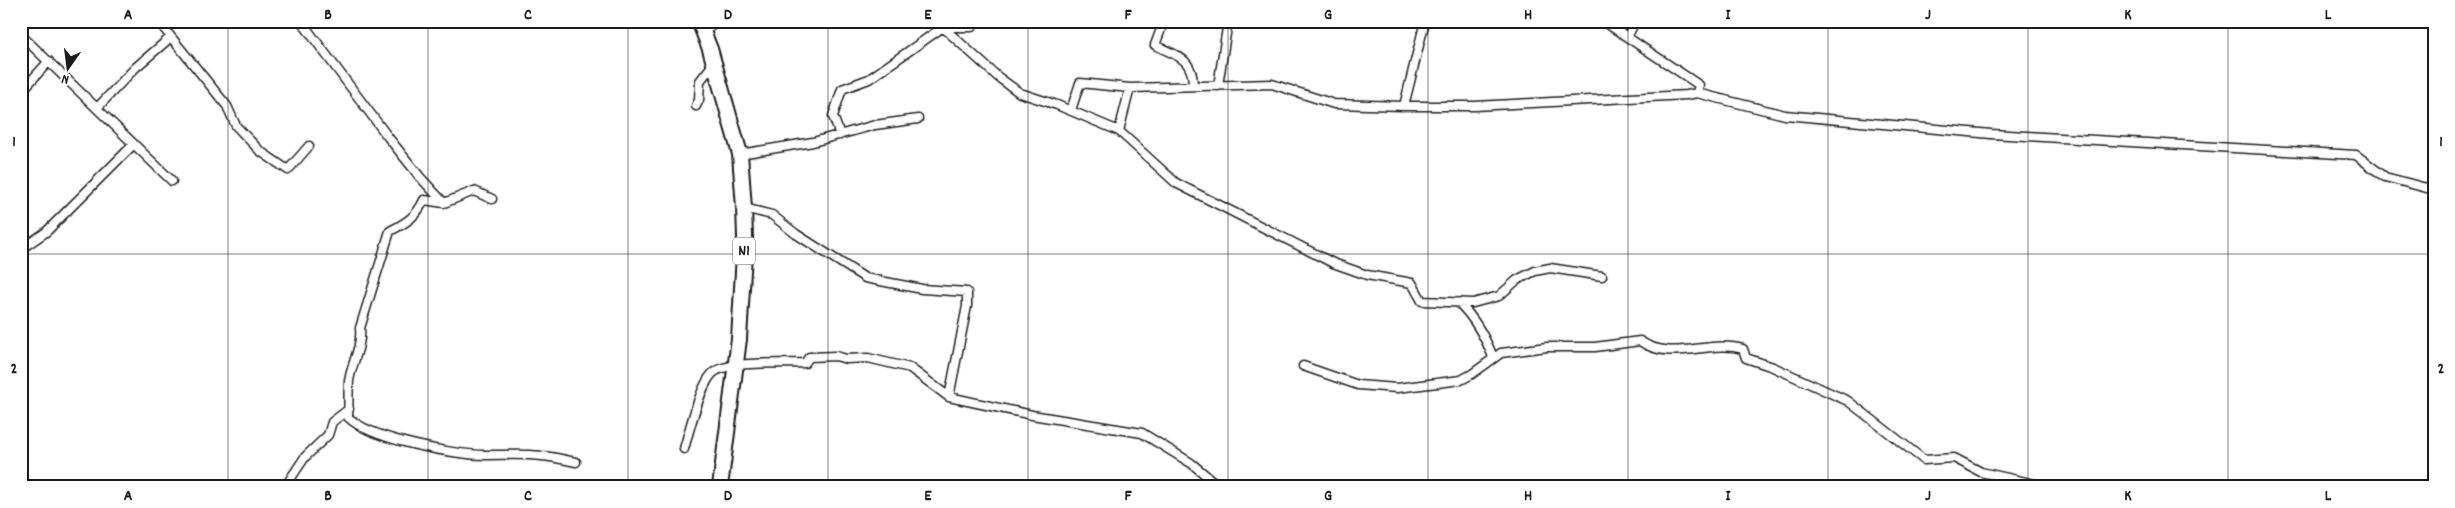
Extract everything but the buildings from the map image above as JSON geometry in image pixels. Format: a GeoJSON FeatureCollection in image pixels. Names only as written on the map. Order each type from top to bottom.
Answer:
{"type":"FeatureCollection","features":[{"type":"Feature","properties":{"kind":"highway","name":"N1"},"geometry":{"type":"LineString","coordinates":[[701,27],[714,63],[740,154],[744,208],[744,255],[736,364],[720,487]]}},
{"type":"Feature","properties":{"kind":"street"},"geometry":{"type":"LineString","coordinates":[[158,21],[227,106],[236,126],[260,151],[288,170],[309,146]]}},
{"type":"Feature","properties":{"kind":"street"},"geometry":{"type":"LineString","coordinates":[[301,21],[420,178],[444,203]]}},
{"type":"Feature","properties":{"kind":"street"},"geometry":{"type":"LineString","coordinates":[[701,27],[718,21]]}},
{"type":"Feature","properties":{"kind":"street"},"geometry":{"type":"LineString","coordinates":[[936,21],[998,77],[1020,93],[1071,110],[1119,131],[1176,183],[1324,259],[1367,275],[1412,283],[1422,301],[1459,303],[1474,302],[1499,296],[1516,280],[1535,271],[1550,268],[1602,276]]}},
{"type":"Feature","properties":{"kind":"street"},"geometry":{"type":"LineString","coordinates":[[840,135],[833,116],[842,90],[869,79],[943,27],[972,27],[976,21]]}},
{"type":"Feature","properties":{"kind":"street"},"geometry":{"type":"LineString","coordinates":[[1164,21],[1155,45],[1186,60],[1193,71],[1193,85]]}},
{"type":"Feature","properties":{"kind":"street"},"geometry":{"type":"LineString","coordinates":[[1218,86],[1228,21]]}},
{"type":"Feature","properties":{"kind":"street"},"geometry":{"type":"LineString","coordinates":[[1404,106],[1424,21]]}},
{"type":"Feature","properties":{"kind":"street"},"geometry":{"type":"LineString","coordinates":[[1603,21],[1699,84],[1697,92]]}},
{"type":"Feature","properties":{"kind":"street"},"geometry":{"type":"LineString","coordinates":[[1628,36],[1635,21]]}},
{"type":"Feature","properties":{"kind":"street"},"geometry":{"type":"LineString","coordinates":[[21,35],[172,181]]}},
{"type":"Feature","properties":{"kind":"street"},"geometry":{"type":"LineString","coordinates":[[97,108],[135,68],[171,37]]}},
{"type":"Feature","properties":{"kind":"street"},"geometry":{"type":"LineString","coordinates":[[21,92],[50,61]]}},
{"type":"Feature","properties":{"kind":"street"},"geometry":{"type":"LineString","coordinates":[[696,106],[699,100],[700,81],[714,63]]}},
{"type":"Feature","properties":{"kind":"street"},"geometry":{"type":"LineString","coordinates":[[1071,110],[1080,82],[1130,88],[1272,84],[1334,104],[1404,106],[1475,106],[1687,95],[1697,92],[1785,115],[1990,134],[2356,155],[2385,178],[2434,190]]}},
{"type":"Feature","properties":{"kind":"street"},"geometry":{"type":"LineString","coordinates":[[1119,131],[1130,88]]}},
{"type":"Feature","properties":{"kind":"street"},"geometry":{"type":"LineString","coordinates":[[740,154],[813,142],[876,125],[918,119]]}},
{"type":"Feature","properties":{"kind":"street"},"geometry":{"type":"LineString","coordinates":[[21,249],[46,232],[134,144]]}},
{"type":"Feature","properties":{"kind":"street"},"geometry":{"type":"LineString","coordinates":[[492,199],[474,190],[444,203],[424,200],[419,211],[407,222],[390,232],[360,328],[362,342],[355,357],[349,383],[348,417],[353,422],[389,438],[463,453],[487,456],[507,454],[544,456],[576,462]]}},
{"type":"Feature","properties":{"kind":"street"},"geometry":{"type":"LineString","coordinates":[[744,208],[772,215],[796,234],[865,278],[922,289],[967,292],[967,306],[949,397]]}},
{"type":"Feature","properties":{"kind":"street"},"geometry":{"type":"LineString","coordinates":[[1459,303],[1472,319],[1487,343],[1493,357]]}},
{"type":"Feature","properties":{"kind":"street"},"geometry":{"type":"LineString","coordinates":[[1303,366],[1358,385],[1397,388],[1461,380],[1501,353],[1547,347],[1595,347],[1640,342],[1650,348],[1671,351],[1731,345],[1743,349],[1746,358],[1773,367],[1848,401],[1905,443],[1924,460],[1954,458],[1981,472],[2048,487]]}},
{"type":"Feature","properties":{"kind":"street"},"geometry":{"type":"LineString","coordinates":[[684,449],[701,394],[713,373],[736,364],[805,364],[809,357],[868,358],[910,368],[949,397],[1032,415],[1142,433],[1190,463],[1220,487]]}},
{"type":"Feature","properties":{"kind":"street"},"geometry":{"type":"LineString","coordinates":[[285,487],[305,457],[328,435],[332,422],[348,409]]}}]}
